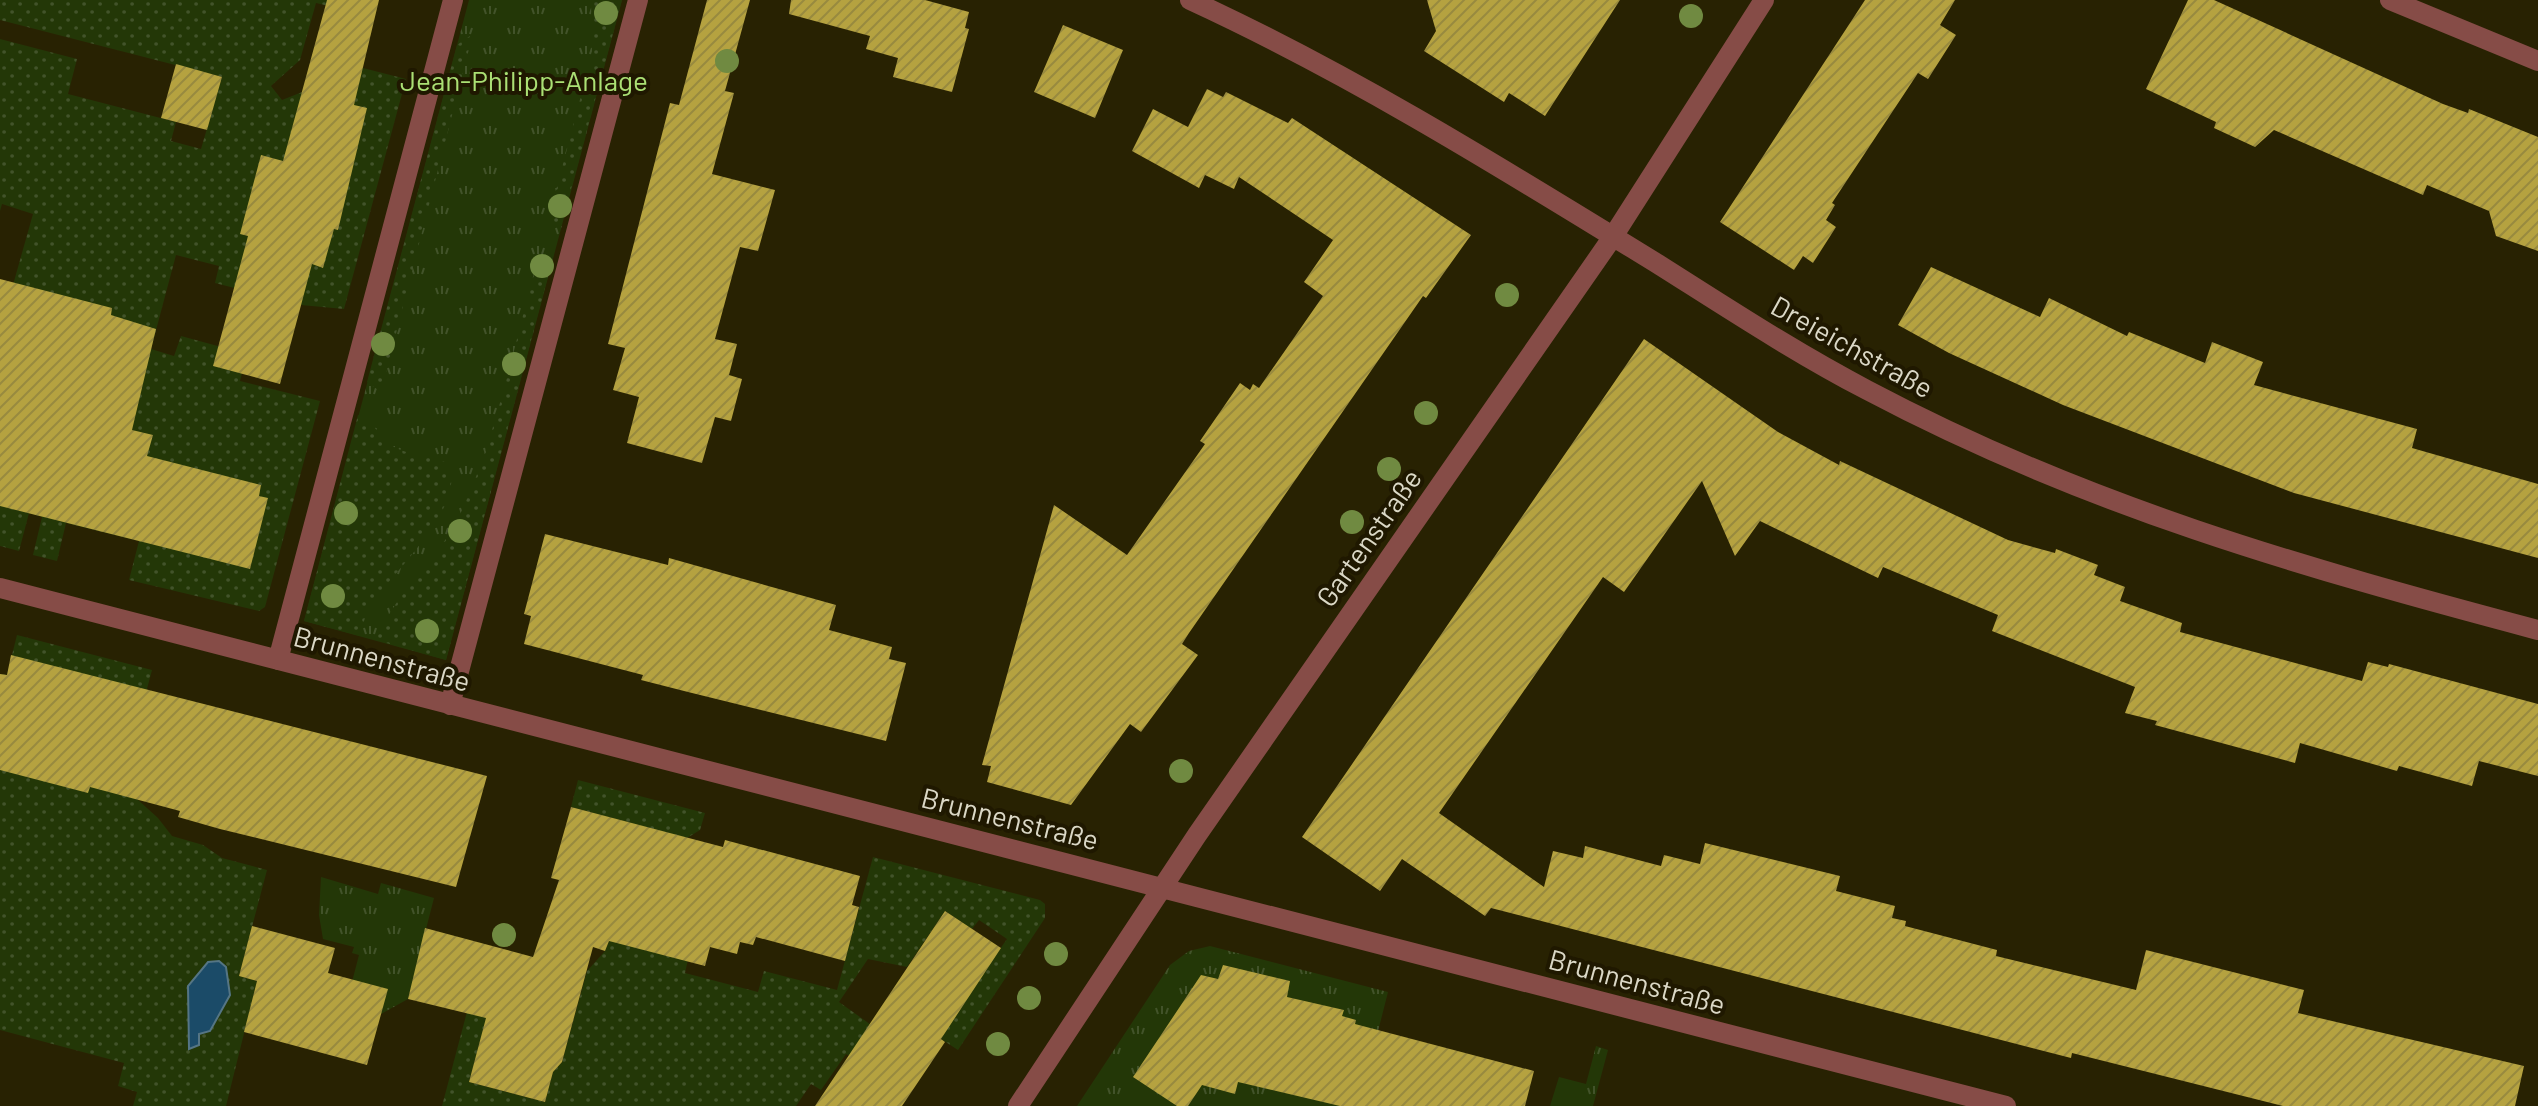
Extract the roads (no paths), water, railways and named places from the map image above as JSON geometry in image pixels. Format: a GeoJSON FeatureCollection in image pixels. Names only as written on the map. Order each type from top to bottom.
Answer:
{"type":"FeatureCollection","features":[{"type":"Feature","properties":{"kind":"street"},"geometry":{"type":"LineString","coordinates":[[278,660],[453,0]]}},
{"type":"Feature","properties":{"kind":"street"},"geometry":{"type":"LineString","coordinates":[[450,705],[638,0]]}},
{"type":"Feature","properties":{"kind":"street","name":"Dreieichstraße"},"geometry":{"type":"LineString","coordinates":[[1190,0],[1296,51],[1612,238],[1783,344],[1867,390],[2034,470],[2227,543],[2313,570],[2538,630]]}},
{"type":"Feature","properties":{"kind":"street","name":"Gartenstraße"},"geometry":{"type":"LineString","coordinates":[[1018,1106],[1161,887],[1612,238],[1764,0]]}},
{"type":"Feature","properties":{"kind":"street"},"geometry":{"type":"LineString","coordinates":[[2390,0],[2538,61]]}},
{"type":"Feature","properties":{"kind":"street","name":"Brunnenstraße"},"geometry":{"type":"LineString","coordinates":[[0,588],[2006,1106]]}},
{"type":"Feature","properties":{"kind":"water"},"geometry":{"type":"Polygon","coordinates":[[[219,961],[226,967],[230,995],[210,1031],[199,1034],[199,1045],[189,1049],[188,986],[208,962],[219,961]]]}},
{"type":"Feature","properties":{"kind":"park label","name":"Jean-Philipp-Anlage"},"geometry":{"type":"Point","coordinates":[524,81]}}]}
